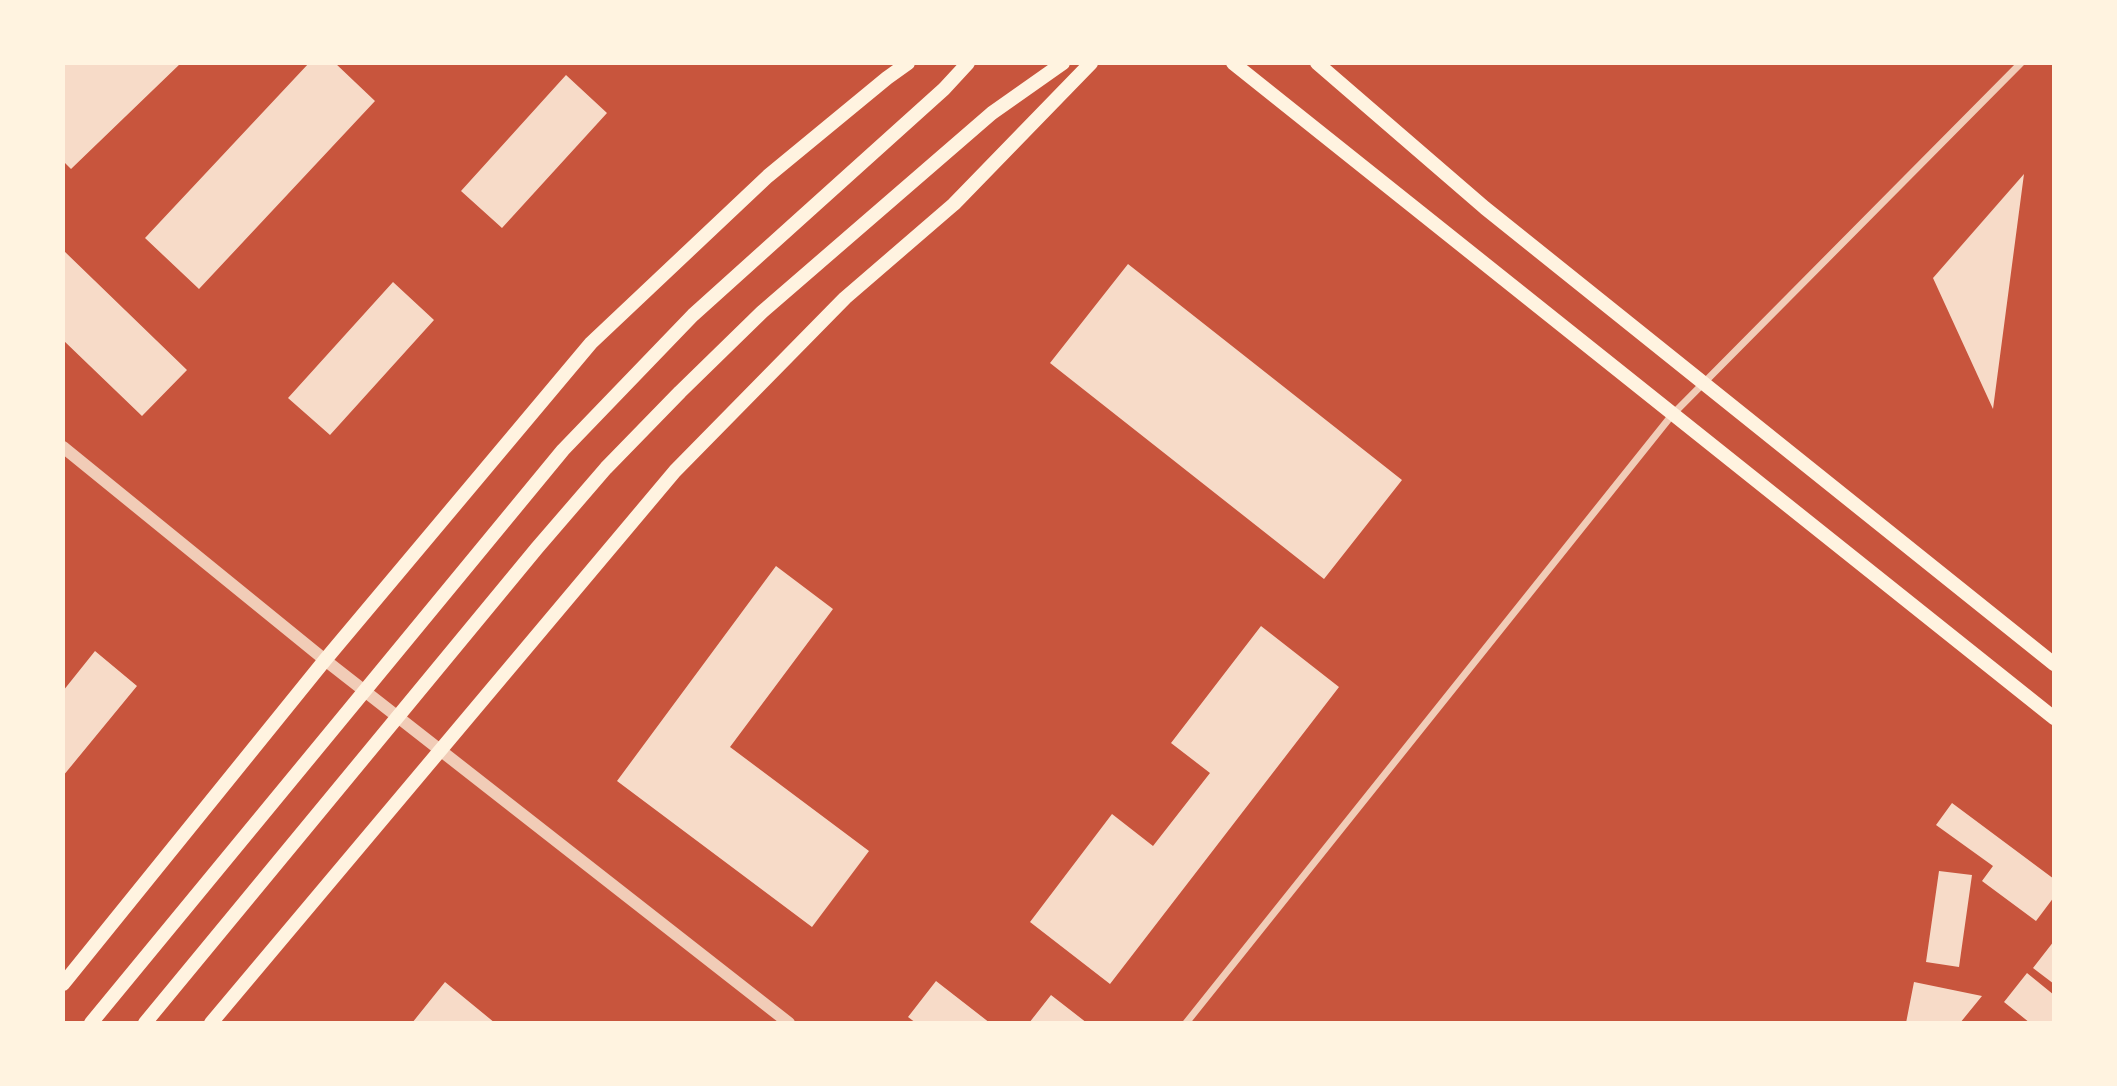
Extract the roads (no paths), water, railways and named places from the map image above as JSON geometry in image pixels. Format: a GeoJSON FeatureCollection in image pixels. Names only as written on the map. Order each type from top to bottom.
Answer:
{"type":"FeatureCollection","features":[{"type":"Feature","properties":{"kind":"main road"},"geometry":{"type":"LineString","coordinates":[[63,984],[325,660],[591,343],[768,176],[908,63]]}},
{"type":"Feature","properties":{"kind":"main road"},"geometry":{"type":"LineString","coordinates":[[91,1023],[563,450],[692,315],[944,89],[968,63]]}},
{"type":"Feature","properties":{"kind":"main road"},"geometry":{"type":"LineString","coordinates":[[145,1023],[606,468],[680,391],[762,312],[992,113],[1063,63]]}},
{"type":"Feature","properties":{"kind":"main road"},"geometry":{"type":"LineString","coordinates":[[211,1023],[674,471],[845,298],[954,204],[1091,63]]}},
{"type":"Feature","properties":{"kind":"main road"},"geometry":{"type":"LineString","coordinates":[[1233,63],[2054,718]]}},
{"type":"Feature","properties":{"kind":"main road"},"geometry":{"type":"LineString","coordinates":[[1317,63],[1485,208],[2054,664]]}},
{"type":"Feature","properties":{"kind":"street"},"geometry":{"type":"LineString","coordinates":[[1186,1023],[1672,415],[2021,63]]}},
{"type":"Feature","properties":{"kind":"street"},"geometry":{"type":"LineString","coordinates":[[63,447],[325,660],[789,1023]]}}]}
